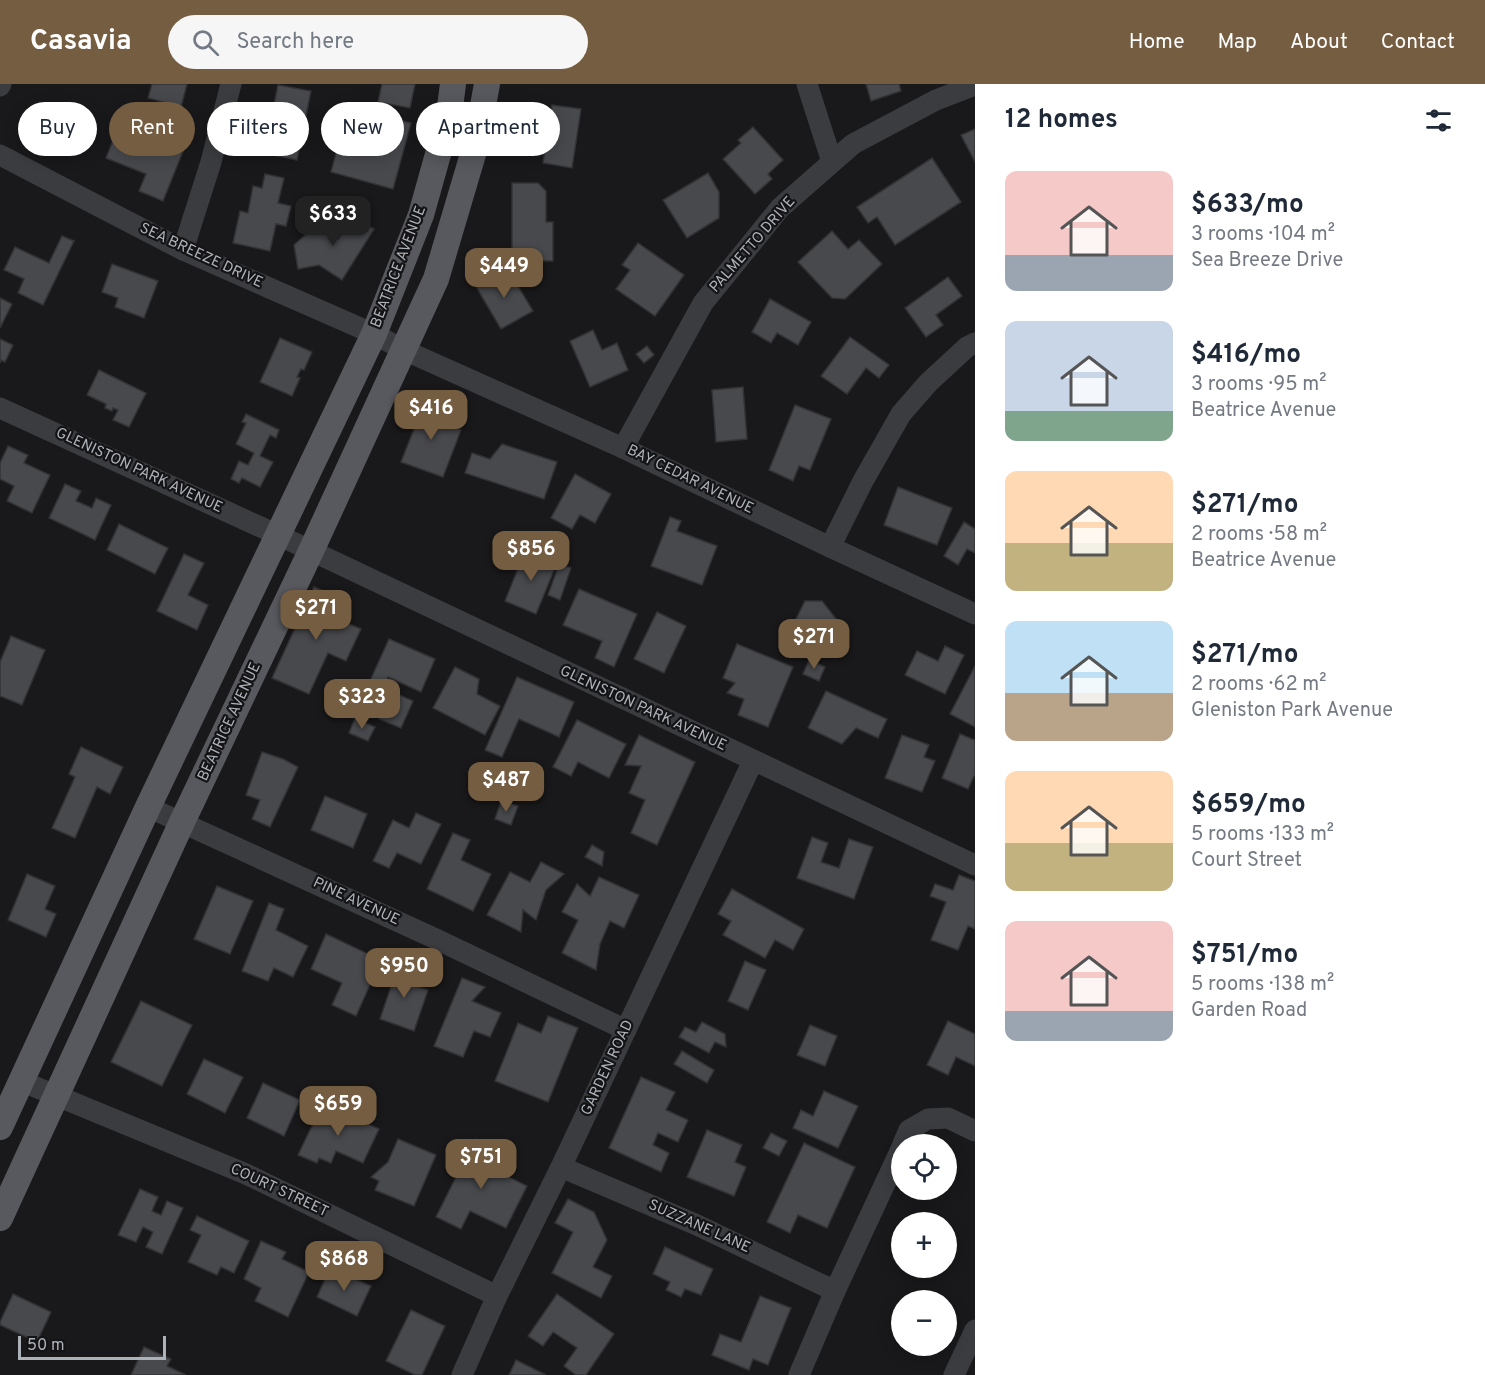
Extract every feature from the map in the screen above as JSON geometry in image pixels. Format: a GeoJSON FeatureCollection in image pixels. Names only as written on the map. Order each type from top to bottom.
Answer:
{"type":"FeatureCollection","features":[{"type":"Feature","properties":{"kind":"main road","name":"BEATRICE AVENUE"},"geometry":{"type":"LineString","coordinates":[[0,1127],[148,807],[374,334],[421,215],[448,115],[453,84]]}},
{"type":"Feature","properties":{"kind":"main road","name":"BEATRICE AVENUE"},"geometry":{"type":"LineString","coordinates":[[0,1218],[436,279],[476,144],[488,84]]}},
{"type":"Feature","properties":{"kind":"street"},"geometry":{"type":"LineString","coordinates":[[183,250],[212,162],[231,84]]}},
{"type":"Feature","properties":{"kind":"street"},"geometry":{"type":"LineString","coordinates":[[807,84],[832,162]]}},
{"type":"Feature","properties":{"kind":"street","name":"PALMETTO DRIVE"},"geometry":{"type":"LineString","coordinates":[[623,448],[703,303],[780,208],[853,144],[936,100],[975,85]]}},
{"type":"Feature","properties":{"kind":"street","name":"SEA BREEZE DRIVE"},"geometry":{"type":"LineString","coordinates":[[0,155],[183,250],[374,334],[404,350]]}},
{"type":"Feature","properties":{"kind":"street"},"geometry":{"type":"LineString","coordinates":[[830,547],[863,481],[901,414],[928,383],[967,347],[975,343]]}},
{"type":"Feature","properties":{"kind":"street","name":"BAY CEDAR AVENUE"},"geometry":{"type":"LineString","coordinates":[[404,350],[623,448],[975,614]]}},
{"type":"Feature","properties":{"kind":"street","name":"GLENISTON PARK AVENUE"},"geometry":{"type":"LineString","coordinates":[[0,408],[278,535],[975,865]]}},
{"type":"Feature","properties":{"kind":"street","name":"GARDEN ROAD"},"geometry":{"type":"LineString","coordinates":[[462,1375],[497,1296],[561,1167],[753,761]]}},
{"type":"Feature","properties":{"kind":"street","name":"PINE AVENUE"},"geometry":{"type":"LineString","coordinates":[[148,807],[436,939],[626,1030]]}},
{"type":"Feature","properties":{"kind":"street","name":"COURT STREET"},"geometry":{"type":"LineString","coordinates":[[21,1082],[246,1174],[497,1296]]}},
{"type":"Feature","properties":{"kind":"street"},"geometry":{"type":"LineString","coordinates":[[907,1134],[909,1130],[928,1119],[948,1118],[975,1131]]}},
{"type":"Feature","properties":{"kind":"street","name":"SUZZANE LANE"},"geometry":{"type":"LineString","coordinates":[[561,1167],[697,1225],[835,1291]]}},
{"type":"Feature","properties":{"kind":"street"},"geometry":{"type":"LineString","coordinates":[[799,1375],[891,1170]]}},
{"type":"Feature","properties":{"kind":"street"},"geometry":{"type":"LineString","coordinates":[[954,1375],[975,1330]]}},
{"type":"Feature","properties":{"kind":"building"},"geometry":{"type":"Polygon","coordinates":[[[152,84],[187,84],[182,102],[163,102],[148,98],[152,84]]]}},
{"type":"Feature","properties":{"kind":"building"},"geometry":{"type":"Polygon","coordinates":[[[382,84],[415,84],[410,108],[404,107],[404,102],[378,102],[382,84]]]}},
{"type":"Feature","properties":{"kind":"building"},"geometry":{"type":"Polygon","coordinates":[[[866,84],[899,84],[901,91],[871,101],[866,84]]]}},
{"type":"Feature","properties":{"kind":"building"},"geometry":{"type":"Polygon","coordinates":[[[278,85],[311,91],[309,102],[274,102],[278,85]]]}},
{"type":"Feature","properties":{"kind":"building"},"geometry":{"type":"Polygon","coordinates":[[[560,106],[581,109],[572,168],[543,163],[544,156],[560,156],[560,106]]]}},
{"type":"Feature","properties":{"kind":"building"},"geometry":{"type":"Polygon","coordinates":[[[404,121],[411,123],[404,149],[404,121]]]}},
{"type":"Feature","properties":{"kind":"building"},"geometry":{"type":"Polygon","coordinates":[[[753,127],[783,160],[768,174],[772,179],[755,194],[723,159],[741,143],[738,140],[753,127]]]}},
{"type":"Feature","properties":{"kind":"building"},"geometry":{"type":"Polygon","coordinates":[[[975,129],[975,162],[961,135],[975,129]]]}},
{"type":"Feature","properties":{"kind":"building"},"geometry":{"type":"Polygon","coordinates":[[[109,150],[109,156],[181,156],[163,201],[139,191],[146,174],[106,158],[109,150]]]}},
{"type":"Feature","properties":{"kind":"building"},"geometry":{"type":"Polygon","coordinates":[[[278,156],[298,156],[297,160],[278,156]]]}},
{"type":"Feature","properties":{"kind":"building"},"geometry":{"type":"Polygon","coordinates":[[[335,156],[402,156],[393,189],[331,172],[335,156]]]}},
{"type":"Feature","properties":{"kind":"building"},"geometry":{"type":"Polygon","coordinates":[[[932,158],[961,202],[895,245],[877,217],[868,223],[857,207],[932,158]]]}},
{"type":"Feature","properties":{"kind":"building"},"geometry":{"type":"Polygon","coordinates":[[[708,173],[719,192],[719,218],[687,238],[663,200],[708,173]]]}},
{"type":"Feature","properties":{"kind":"building"},"geometry":{"type":"Polygon","coordinates":[[[265,174],[284,178],[278,203],[291,206],[286,226],[276,224],[270,251],[233,243],[240,211],[248,213],[253,186],[262,188],[265,174]]]}},
{"type":"Feature","properties":{"kind":"building"},"geometry":{"type":"Polygon","coordinates":[[[512,183],[538,183],[546,191],[546,222],[553,222],[553,261],[512,261],[512,183]]]}},
{"type":"Feature","properties":{"kind":"building"},"geometry":{"type":"Polygon","coordinates":[[[353,216],[374,229],[342,280],[319,265],[298,269],[294,245],[322,220],[328,233],[338,239],[353,216]]]}},
{"type":"Feature","properties":{"kind":"building"},"geometry":{"type":"Polygon","coordinates":[[[832,231],[848,249],[859,240],[882,264],[845,299],[832,298],[798,262],[832,231]]]}},
{"type":"Feature","properties":{"kind":"building"},"geometry":{"type":"Polygon","coordinates":[[[62,236],[74,241],[43,305],[18,293],[24,279],[4,270],[15,247],[49,263],[62,236]]]}},
{"type":"Feature","properties":{"kind":"building"},"geometry":{"type":"Polygon","coordinates":[[[638,243],[684,275],[655,316],[616,289],[630,270],[622,265],[638,243]]]}},
{"type":"Feature","properties":{"kind":"building"},"geometry":{"type":"Polygon","coordinates":[[[112,264],[158,281],[144,318],[115,307],[118,298],[102,292],[112,264]]]}},
{"type":"Feature","properties":{"kind":"building"},"geometry":{"type":"Polygon","coordinates":[[[500,270],[508,285],[515,281],[533,311],[501,329],[475,285],[500,270]]]}},
{"type":"Feature","properties":{"kind":"building"},"geometry":{"type":"Polygon","coordinates":[[[948,277],[962,296],[936,315],[943,325],[926,337],[905,308],[948,277]]]}},
{"type":"Feature","properties":{"kind":"building"},"geometry":{"type":"Polygon","coordinates":[[[0,298],[12,304],[0,328],[0,298]]]}},
{"type":"Feature","properties":{"kind":"building"},"geometry":{"type":"Polygon","coordinates":[[[770,299],[811,322],[798,345],[777,333],[771,343],[752,332],[770,299]]]}},
{"type":"Feature","properties":{"kind":"building"},"geometry":{"type":"Polygon","coordinates":[[[593,330],[602,350],[617,343],[628,370],[590,387],[570,341],[593,330]]]}},
{"type":"Feature","properties":{"kind":"building"},"geometry":{"type":"Polygon","coordinates":[[[850,337],[889,365],[879,378],[866,368],[847,394],[821,376],[850,337]]]}},
{"type":"Feature","properties":{"kind":"building"},"geometry":{"type":"Polygon","coordinates":[[[280,338],[312,352],[304,370],[301,369],[297,377],[300,378],[292,396],[260,382],[280,338]]]}},
{"type":"Feature","properties":{"kind":"building"},"geometry":{"type":"Polygon","coordinates":[[[0,339],[13,345],[5,362],[1,360],[0,363],[0,339]]]}},
{"type":"Feature","properties":{"kind":"building"},"geometry":{"type":"Polygon","coordinates":[[[647,346],[654,355],[644,363],[636,354],[647,346]]]}},
{"type":"Feature","properties":{"kind":"building"},"geometry":{"type":"Polygon","coordinates":[[[99,370],[146,393],[129,427],[113,420],[118,410],[113,408],[112,411],[105,408],[106,404],[87,395],[99,370]]]}},
{"type":"Feature","properties":{"kind":"building"},"geometry":{"type":"Polygon","coordinates":[[[743,387],[747,439],[716,442],[712,390],[743,387]]]}},
{"type":"Feature","properties":{"kind":"building"},"geometry":{"type":"Polygon","coordinates":[[[427,396],[441,401],[433,419],[461,430],[443,477],[401,462],[427,396]]]}},
{"type":"Feature","properties":{"kind":"building"},"geometry":{"type":"Polygon","coordinates":[[[795,405],[831,419],[810,470],[799,466],[793,481],[769,470],[795,405]]]}},
{"type":"Feature","properties":{"kind":"building"},"geometry":{"type":"Polygon","coordinates":[[[246,414],[279,430],[276,438],[270,435],[260,456],[273,462],[260,487],[242,478],[239,483],[231,479],[239,461],[248,465],[254,453],[236,444],[246,423],[242,422],[246,414]]]}},
{"type":"Feature","properties":{"kind":"building"},"geometry":{"type":"Polygon","coordinates":[[[502,444],[557,462],[544,499],[465,473],[472,453],[490,459],[502,444]]]}},
{"type":"Feature","properties":{"kind":"building"},"geometry":{"type":"Polygon","coordinates":[[[8,446],[28,455],[24,463],[50,475],[32,513],[7,501],[14,486],[0,479],[0,463],[8,446]]]}},
{"type":"Feature","properties":{"kind":"building"},"geometry":{"type":"Polygon","coordinates":[[[575,474],[611,494],[595,523],[580,515],[572,529],[551,518],[575,474]]]}},
{"type":"Feature","properties":{"kind":"building"},"geometry":{"type":"Polygon","coordinates":[[[65,484],[81,491],[76,501],[92,508],[96,498],[111,505],[95,540],[49,518],[65,484]]]}},
{"type":"Feature","properties":{"kind":"building"},"geometry":{"type":"Polygon","coordinates":[[[898,487],[952,508],[937,545],[884,525],[898,487]]]}},
{"type":"Feature","properties":{"kind":"building"},"geometry":{"type":"Polygon","coordinates":[[[670,517],[681,521],[677,531],[717,546],[702,585],[651,566],[670,517]]]}},
{"type":"Feature","properties":{"kind":"building"},"geometry":{"type":"Polygon","coordinates":[[[964,522],[975,529],[975,553],[967,549],[958,565],[944,556],[964,522]]]}},
{"type":"Feature","properties":{"kind":"building"},"geometry":{"type":"Polygon","coordinates":[[[119,524],[168,548],[155,574],[107,550],[119,524]]]}},
{"type":"Feature","properties":{"kind":"building"},"geometry":{"type":"Polygon","coordinates":[[[525,551],[557,563],[536,614],[505,601],[525,551]]]}},
{"type":"Feature","properties":{"kind":"building"},"geometry":{"type":"Polygon","coordinates":[[[184,554],[204,563],[188,595],[208,605],[197,630],[157,611],[184,554]]]}},
{"type":"Feature","properties":{"kind":"building"},"geometry":{"type":"Polygon","coordinates":[[[559,564],[571,568],[560,600],[548,595],[559,564]]]}},
{"type":"Feature","properties":{"kind":"building"},"geometry":{"type":"Polygon","coordinates":[[[314,587],[346,601],[337,619],[361,629],[346,661],[328,653],[309,694],[272,678],[314,587]]]}},
{"type":"Feature","properties":{"kind":"building"},"geometry":{"type":"Polygon","coordinates":[[[579,589],[637,614],[614,667],[595,658],[602,641],[563,625],[579,589]]]}},
{"type":"Feature","properties":{"kind":"building"},"geometry":{"type":"Polygon","coordinates":[[[805,601],[822,601],[837,620],[826,642],[793,625],[805,601]]]}},
{"type":"Feature","properties":{"kind":"building"},"geometry":{"type":"Polygon","coordinates":[[[657,612],[686,626],[664,673],[634,659],[657,612]]]}},
{"type":"Feature","properties":{"kind":"building"},"geometry":{"type":"Polygon","coordinates":[[[11,636],[45,650],[22,705],[0,696],[0,662],[11,636]]]}},
{"type":"Feature","properties":{"kind":"building"},"geometry":{"type":"Polygon","coordinates":[[[389,639],[435,659],[421,692],[388,677],[373,708],[360,703],[389,639]]]}},
{"type":"Feature","properties":{"kind":"building"},"geometry":{"type":"Polygon","coordinates":[[[737,644],[793,667],[768,727],[738,715],[744,699],[727,693],[735,683],[723,678],[737,644]]]}},
{"type":"Feature","properties":{"kind":"building"},"geometry":{"type":"Polygon","coordinates":[[[945,646],[964,655],[945,694],[905,675],[917,651],[938,661],[945,646]]]}},
{"type":"Feature","properties":{"kind":"building"},"geometry":{"type":"Polygon","coordinates":[[[809,660],[825,667],[819,681],[803,674],[809,660]]]}},
{"type":"Feature","properties":{"kind":"building"},"geometry":{"type":"Polygon","coordinates":[[[975,666],[975,727],[950,714],[975,666]]]}},
{"type":"Feature","properties":{"kind":"building"},"geometry":{"type":"Polygon","coordinates":[[[455,667],[479,679],[477,694],[500,706],[485,735],[433,708],[455,667]]]}},
{"type":"Feature","properties":{"kind":"building"},"geometry":{"type":"Polygon","coordinates":[[[517,677],[574,702],[559,737],[519,719],[502,757],[485,750],[517,677]]]}},
{"type":"Feature","properties":{"kind":"building"},"geometry":{"type":"Polygon","coordinates":[[[391,691],[413,701],[401,728],[379,719],[391,691]]]}},
{"type":"Feature","properties":{"kind":"building"},"geometry":{"type":"Polygon","coordinates":[[[826,691],[887,719],[878,738],[856,728],[842,744],[808,728],[826,691]]]}},
{"type":"Feature","properties":{"kind":"building"},"geometry":{"type":"Polygon","coordinates":[[[355,718],[375,727],[368,741],[349,733],[355,718]]]}},
{"type":"Feature","properties":{"kind":"building"},"geometry":{"type":"Polygon","coordinates":[[[577,720],[626,744],[609,778],[578,762],[571,776],[553,767],[577,720]]]}},
{"type":"Feature","properties":{"kind":"building"},"geometry":{"type":"Polygon","coordinates":[[[960,734],[975,740],[975,776],[968,789],[942,778],[960,734]]]}},
{"type":"Feature","properties":{"kind":"building"},"geometry":{"type":"Polygon","coordinates":[[[639,735],[695,762],[657,845],[631,833],[645,800],[629,793],[641,766],[625,765],[639,735]]]}},
{"type":"Feature","properties":{"kind":"building"},"geometry":{"type":"Polygon","coordinates":[[[902,735],[929,745],[924,757],[935,761],[922,792],[885,778],[902,735]]]}},
{"type":"Feature","properties":{"kind":"building"},"geometry":{"type":"Polygon","coordinates":[[[81,747],[123,767],[110,794],[97,787],[75,838],[52,828],[75,777],[69,774],[81,747]]]}},
{"type":"Feature","properties":{"kind":"building"},"geometry":{"type":"Polygon","coordinates":[[[262,752],[298,767],[270,827],[252,819],[260,800],[246,795],[262,752]]]}},
{"type":"Feature","properties":{"kind":"building"},"geometry":{"type":"Polygon","coordinates":[[[325,796],[367,814],[353,848],[311,830],[325,796]]]}},
{"type":"Feature","properties":{"kind":"building"},"geometry":{"type":"Polygon","coordinates":[[[501,801],[518,806],[511,825],[495,819],[501,801]]]}},
{"type":"Feature","properties":{"kind":"building"},"geometry":{"type":"Polygon","coordinates":[[[416,813],[441,824],[421,864],[397,853],[389,868],[373,861],[393,820],[409,828],[416,813]]]}},
{"type":"Feature","properties":{"kind":"building"},"geometry":{"type":"Polygon","coordinates":[[[453,833],[470,840],[461,860],[491,874],[473,911],[427,889],[453,833]]]}},
{"type":"Feature","properties":{"kind":"building"},"geometry":{"type":"Polygon","coordinates":[[[812,837],[828,843],[821,862],[839,868],[849,839],[873,847],[854,899],[797,878],[812,837]]]}},
{"type":"Feature","properties":{"kind":"building"},"geometry":{"type":"Polygon","coordinates":[[[592,845],[604,852],[602,866],[585,857],[592,845]]]}},
{"type":"Feature","properties":{"kind":"building"},"geometry":{"type":"Polygon","coordinates":[[[541,862],[564,874],[546,890],[536,920],[523,910],[521,932],[487,915],[510,872],[530,882],[541,862]]]}},
{"type":"Feature","properties":{"kind":"building"},"geometry":{"type":"Polygon","coordinates":[[[27,874],[55,886],[45,909],[56,914],[46,937],[8,920],[27,874]]]}},
{"type":"Feature","properties":{"kind":"building"},"geometry":{"type":"Polygon","coordinates":[[[959,875],[975,881],[975,929],[968,926],[958,950],[931,940],[946,902],[930,896],[935,884],[953,890],[959,875]]]}},
{"type":"Feature","properties":{"kind":"building"},"geometry":{"type":"Polygon","coordinates":[[[599,877],[639,895],[624,928],[610,921],[600,944],[596,970],[562,953],[578,920],[562,912],[577,884],[590,896],[599,877]]]}},
{"type":"Feature","properties":{"kind":"building"},"geometry":{"type":"Polygon","coordinates":[[[217,886],[253,901],[230,954],[194,939],[217,886]]]}},
{"type":"Feature","properties":{"kind":"building"},"geometry":{"type":"Polygon","coordinates":[[[732,889],[804,929],[793,950],[775,940],[765,958],[723,935],[731,921],[718,914],[732,889]]]}},
{"type":"Feature","properties":{"kind":"building"},"geometry":{"type":"Polygon","coordinates":[[[269,903],[284,909],[276,930],[308,946],[293,977],[274,968],[268,981],[242,971],[269,903]]]}},
{"type":"Feature","properties":{"kind":"building"},"geometry":{"type":"Polygon","coordinates":[[[326,934],[381,960],[356,1016],[332,1005],[342,983],[311,969],[326,934]]]}},
{"type":"Feature","properties":{"kind":"building"},"geometry":{"type":"Polygon","coordinates":[[[745,961],[766,970],[748,1010],[728,1001],[745,961]]]}},
{"type":"Feature","properties":{"kind":"building"},"geometry":{"type":"Polygon","coordinates":[[[399,963],[418,970],[413,985],[428,990],[414,1031],[380,1019],[399,963]]]}},
{"type":"Feature","properties":{"kind":"building"},"geometry":{"type":"Polygon","coordinates":[[[462,978],[485,987],[472,1001],[501,1013],[490,1037],[474,1031],[463,1057],[434,1046],[462,978]]]}},
{"type":"Feature","properties":{"kind":"building"},"geometry":{"type":"Polygon","coordinates":[[[141,1001],[192,1025],[162,1086],[111,1062],[141,1001]]]}},
{"type":"Feature","properties":{"kind":"building"},"geometry":{"type":"Polygon","coordinates":[[[548,1016],[578,1028],[548,1102],[495,1081],[518,1023],[541,1033],[548,1016]]]}},
{"type":"Feature","properties":{"kind":"building"},"geometry":{"type":"Polygon","coordinates":[[[948,1021],[975,1034],[975,1066],[956,1057],[948,1075],[927,1065],[948,1021]]]}},
{"type":"Feature","properties":{"kind":"building"},"geometry":{"type":"Polygon","coordinates":[[[702,1022],[725,1034],[726,1047],[715,1042],[709,1053],[679,1037],[685,1027],[696,1032],[702,1022]]]}},
{"type":"Feature","properties":{"kind":"building"},"geometry":{"type":"Polygon","coordinates":[[[810,1025],[837,1036],[825,1066],[797,1055],[810,1025]]]}},
{"type":"Feature","properties":{"kind":"building"},"geometry":{"type":"Polygon","coordinates":[[[682,1051],[714,1070],[707,1083],[674,1064],[682,1051]]]}},
{"type":"Feature","properties":{"kind":"building"},"geometry":{"type":"Polygon","coordinates":[[[204,1059],[243,1077],[225,1113],[187,1094],[204,1059]]]}},
{"type":"Feature","properties":{"kind":"building"},"geometry":{"type":"Polygon","coordinates":[[[641,1077],[675,1092],[666,1110],[688,1120],[678,1142],[658,1133],[653,1145],[669,1153],[661,1172],[609,1148],[641,1077]]]}},
{"type":"Feature","properties":{"kind":"building"},"geometry":{"type":"Polygon","coordinates":[[[263,1083],[300,1100],[284,1136],[247,1118],[263,1083]]]}},
{"type":"Feature","properties":{"kind":"building"},"geometry":{"type":"Polygon","coordinates":[[[824,1091],[858,1106],[838,1148],[793,1128],[801,1110],[813,1116],[824,1091]]]}},
{"type":"Feature","properties":{"kind":"building"},"geometry":{"type":"Polygon","coordinates":[[[323,1103],[379,1129],[363,1163],[336,1151],[331,1163],[319,1158],[317,1163],[298,1155],[323,1103]]]}},
{"type":"Feature","properties":{"kind":"building"},"geometry":{"type":"Polygon","coordinates":[[[707,1130],[742,1145],[735,1162],[746,1167],[734,1196],[687,1177],[707,1130]]]}},
{"type":"Feature","properties":{"kind":"building"},"geometry":{"type":"Polygon","coordinates":[[[771,1133],[787,1141],[779,1156],[763,1148],[771,1133]]]}},
{"type":"Feature","properties":{"kind":"building"},"geometry":{"type":"Polygon","coordinates":[[[398,1139],[436,1155],[414,1206],[375,1190],[379,1181],[371,1177],[388,1162],[398,1139]]]}},
{"type":"Feature","properties":{"kind":"building"},"geometry":{"type":"Polygon","coordinates":[[[475,1139],[499,1151],[491,1168],[527,1186],[506,1228],[470,1211],[461,1229],[436,1217],[475,1139]]]}},
{"type":"Feature","properties":{"kind":"building"},"geometry":{"type":"Polygon","coordinates":[[[804,1143],[855,1167],[827,1228],[798,1215],[790,1233],[767,1222],[804,1143]]]}},
{"type":"Feature","properties":{"kind":"building"},"geometry":{"type":"Polygon","coordinates":[[[140,1189],[158,1197],[152,1211],[161,1215],[167,1201],[183,1208],[162,1254],[146,1247],[153,1232],[143,1227],[136,1242],[118,1235],[140,1189]]]}},
{"type":"Feature","properties":{"kind":"building"},"geometry":{"type":"Polygon","coordinates":[[[568,1199],[594,1212],[607,1240],[593,1267],[612,1276],[601,1298],[552,1273],[573,1232],[555,1223],[568,1199]]]}},
{"type":"Feature","properties":{"kind":"building"},"geometry":{"type":"Polygon","coordinates":[[[197,1216],[249,1241],[234,1273],[221,1267],[217,1275],[188,1262],[201,1235],[190,1230],[197,1216]]]}},
{"type":"Feature","properties":{"kind":"building"},"geometry":{"type":"Polygon","coordinates":[[[261,1241],[286,1252],[282,1259],[309,1272],[288,1317],[255,1301],[261,1288],[244,1279],[261,1241]]]}},
{"type":"Feature","properties":{"kind":"building"},"geometry":{"type":"Polygon","coordinates":[[[665,1247],[713,1269],[701,1295],[685,1289],[681,1297],[666,1290],[670,1282],[653,1274],[665,1247]]]}},
{"type":"Feature","properties":{"kind":"building"},"geometry":{"type":"Polygon","coordinates":[[[330,1268],[371,1286],[357,1316],[317,1297],[330,1268]]]}},
{"type":"Feature","properties":{"kind":"building"},"geometry":{"type":"Polygon","coordinates":[[[13,1294],[51,1312],[37,1342],[0,1325],[13,1294]]]}},
{"type":"Feature","properties":{"kind":"building"},"geometry":{"type":"Polygon","coordinates":[[[557,1294],[614,1334],[586,1375],[576,1375],[564,1366],[577,1348],[553,1332],[543,1346],[528,1336],[557,1294]]]}},
{"type":"Feature","properties":{"kind":"building"},"geometry":{"type":"Polygon","coordinates":[[[760,1296],[791,1308],[768,1365],[753,1359],[749,1370],[712,1355],[720,1334],[741,1342],[760,1296]]]}},
{"type":"Feature","properties":{"kind":"building"},"geometry":{"type":"Polygon","coordinates":[[[411,1310],[445,1326],[422,1375],[415,1375],[386,1361],[411,1310]]]}},
{"type":"Feature","properties":{"kind":"building"},"geometry":{"type":"Polygon","coordinates":[[[144,1347],[171,1359],[167,1366],[186,1375],[131,1375],[144,1347]]]}},
{"type":"Feature","properties":{"kind":"building"},"geometry":{"type":"Polygon","coordinates":[[[516,1360],[546,1375],[509,1375],[516,1360]]]}}]}
